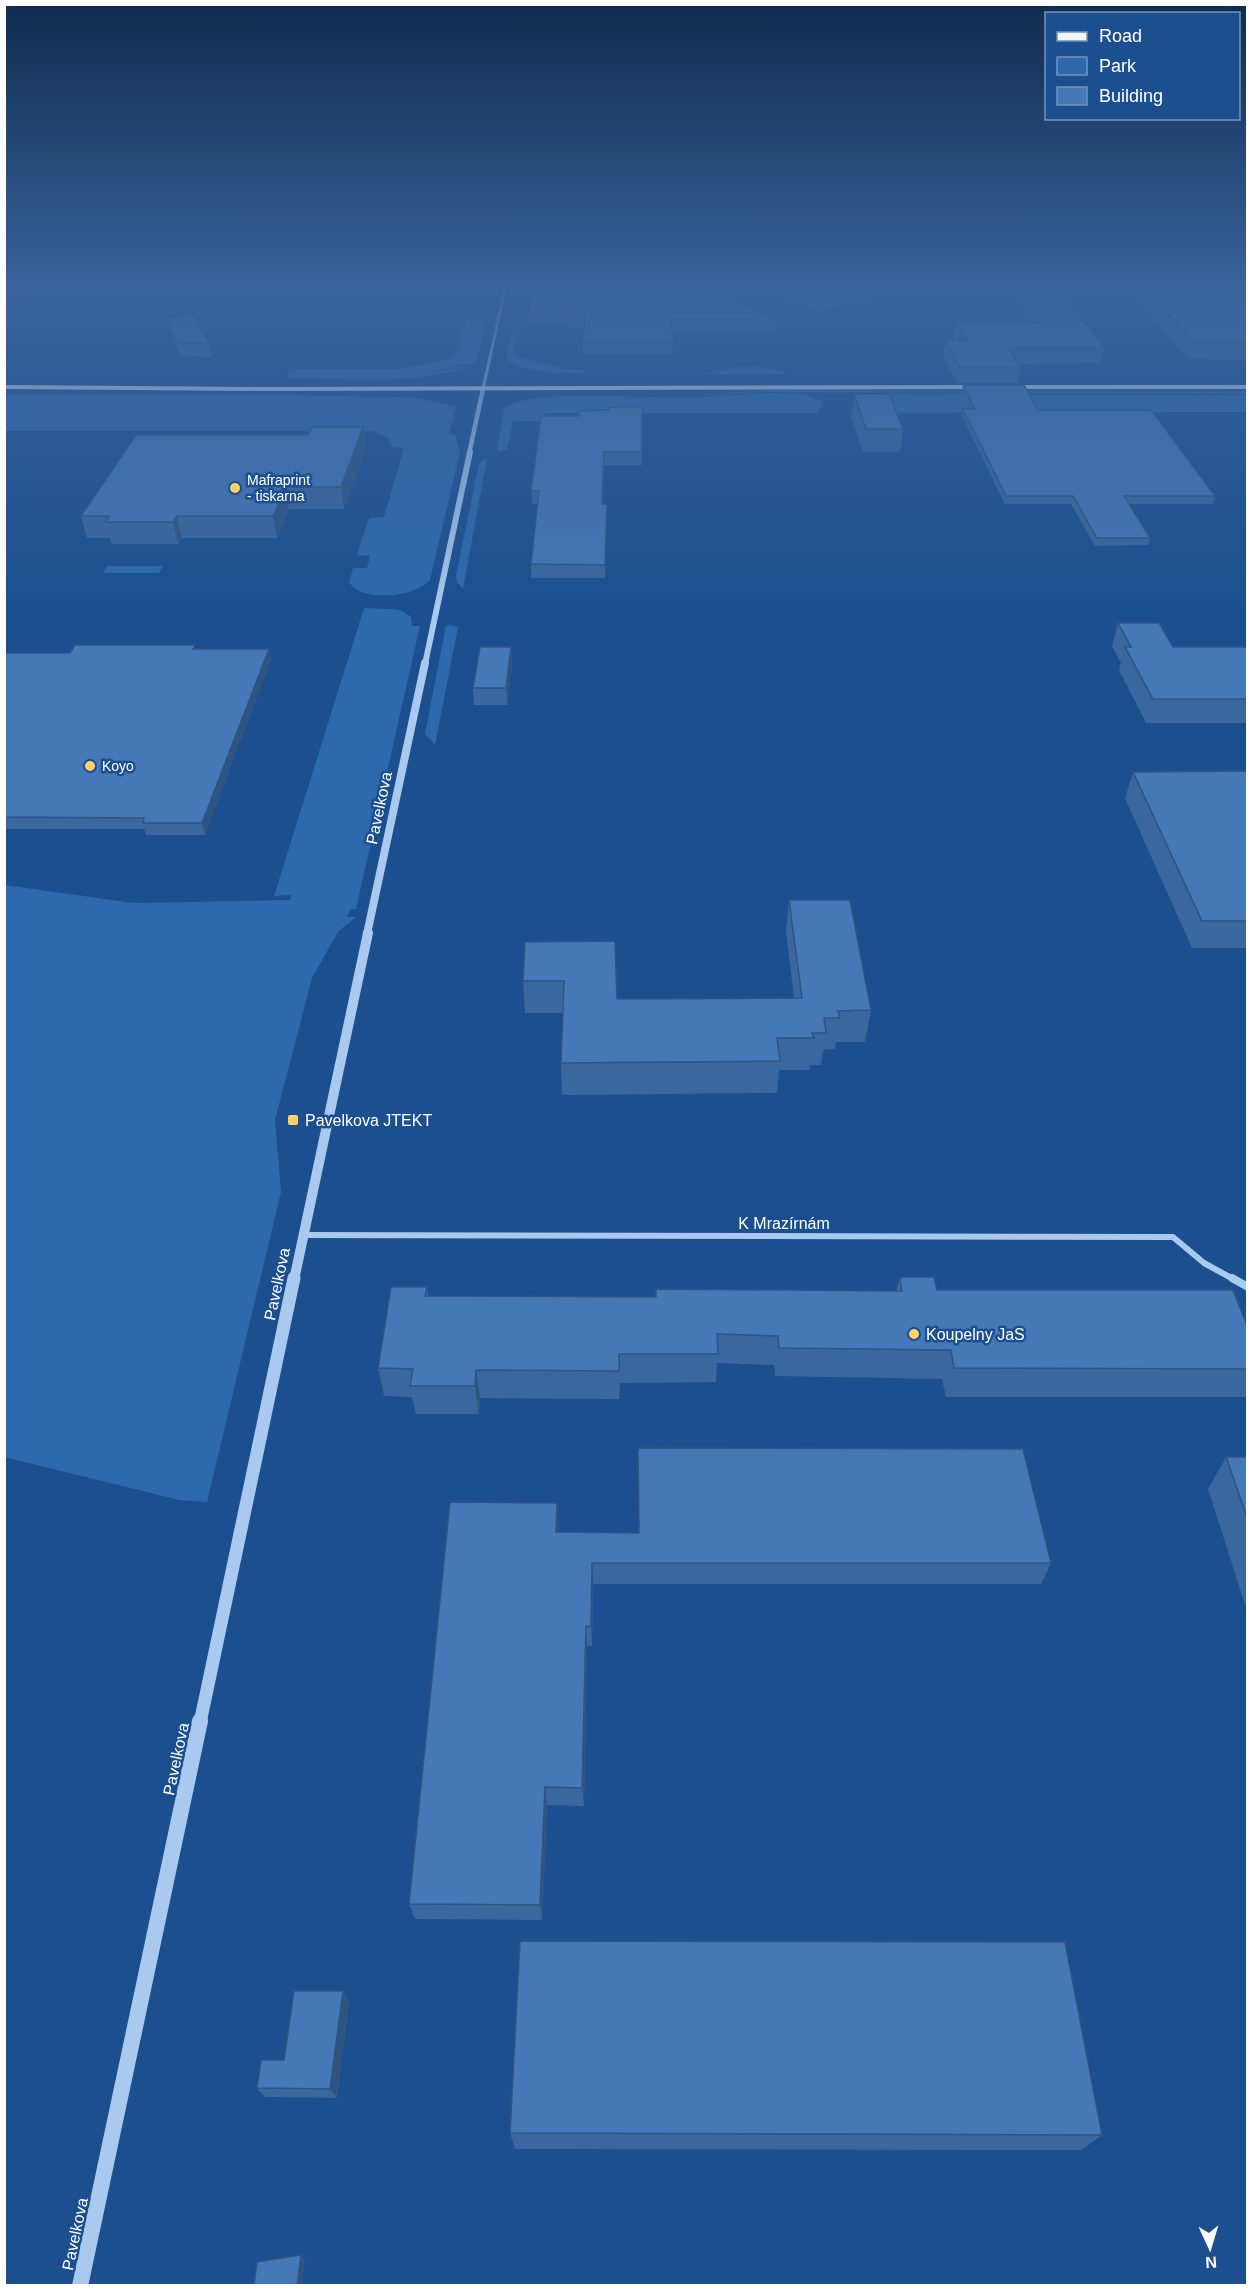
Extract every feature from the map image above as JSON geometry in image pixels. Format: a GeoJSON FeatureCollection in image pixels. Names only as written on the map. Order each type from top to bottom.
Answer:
{"type":"FeatureCollection","features":[{"type":"Feature","properties":{"kind":"street","name":"Pavelkova"},"geometry":{"type":"LineString","coordinates":[[81,2286],[482,396]]}},
{"type":"Feature","properties":{"kind":"street","name":"K Mrazírnám"},"geometry":{"type":"LineString","coordinates":[[304,1235],[1173,1238],[1204,1263],[1248,1287]]}},
{"type":"Feature","properties":{"kind":"green space"},"geometry":{"type":"Polygon","coordinates":[[[4,396],[418,398],[456,407],[449,434],[455,435],[460,452],[430,580],[423,586],[401,594],[376,595],[355,589],[349,582],[353,568],[367,568],[370,556],[357,555],[369,518],[384,517],[404,448],[392,447],[389,438],[372,431],[5,431],[4,396]]]}},
{"type":"Feature","properties":{"kind":"green space"},"geometry":{"type":"Polygon","coordinates":[[[563,396],[682,398],[808,396],[823,402],[817,413],[545,413],[545,418],[538,421],[513,421],[507,450],[497,451],[504,408],[519,402],[563,396]]]}},
{"type":"Feature","properties":{"kind":"green space"},"geometry":{"type":"Polygon","coordinates":[[[865,396],[1247,396],[1248,412],[866,413],[865,396]]]}},
{"type":"Feature","properties":{"kind":"green space"},"geometry":{"type":"Polygon","coordinates":[[[487,458],[463,589],[457,582],[456,576],[479,463],[487,458]]]}},
{"type":"Feature","properties":{"kind":"green space"},"geometry":{"type":"Polygon","coordinates":[[[107,566],[163,566],[159,573],[103,573],[107,566]]]}},
{"type":"Feature","properties":{"kind":"green space"},"geometry":{"type":"Polygon","coordinates":[[[364,608],[402,611],[411,617],[412,626],[420,626],[356,909],[351,909],[347,917],[356,917],[338,932],[312,978],[275,1120],[281,1192],[207,1502],[179,1500],[5,1457],[5,885],[133,903],[290,900],[291,895],[274,896],[364,608]]]}},
{"type":"Feature","properties":{"kind":"green space"},"geometry":{"type":"Polygon","coordinates":[[[446,625],[458,627],[435,745],[425,734],[446,625]]]}},
{"type":"Feature","properties":{"kind":"building"},"geometry":{"type":"Polygon","coordinates":[[[855,396],[890,396],[903,429],[866,429],[855,396]]]}},
{"type":"Feature","properties":{"kind":"building"},"geometry":{"type":"Polygon","coordinates":[[[968,396],[1030,396],[1038,410],[1151,410],[1215,496],[1124,496],[1150,538],[1097,538],[1073,496],[1006,496],[963,409],[975,409],[968,396]]]}},
{"type":"Feature","properties":{"kind":"building"},"geometry":{"type":"Polygon","coordinates":[[[609,407],[642,407],[642,452],[604,452],[602,504],[607,504],[605,565],[531,564],[539,491],[531,491],[541,416],[579,416],[579,411],[609,410],[609,407]]]}},
{"type":"Feature","properties":{"kind":"building","name":"Mafraprint - tiskarna"},"geometry":{"type":"Polygon","coordinates":[[[312,427],[363,427],[341,487],[286,487],[273,516],[177,516],[173,522],[106,522],[109,516],[81,516],[136,435],[308,435],[312,427]]]}},
{"type":"Feature","properties":{"kind":"building"},"geometry":{"type":"Polygon","coordinates":[[[1118,623],[1159,623],[1173,647],[1248,647],[1248,699],[1153,699],[1125,647],[1131,647],[1118,623]]]}},
{"type":"Feature","properties":{"kind":"building","name":"Koyo"},"geometry":{"type":"Polygon","coordinates":[[[75,645],[195,645],[193,649],[269,649],[202,823],[143,823],[144,818],[4,817],[4,653],[70,653],[75,645]]]}},
{"type":"Feature","properties":{"kind":"building"},"geometry":{"type":"Polygon","coordinates":[[[480,647],[511,647],[506,688],[473,688],[480,647]]]}},
{"type":"Feature","properties":{"kind":"building"},"geometry":{"type":"Polygon","coordinates":[[[1248,771],[1248,921],[1202,921],[1133,772],[1248,771]]]}},
{"type":"Feature","properties":{"kind":"building"},"geometry":{"type":"Polygon","coordinates":[[[789,900],[850,900],[871,1010],[838,1011],[840,1018],[824,1018],[826,1033],[812,1033],[814,1038],[777,1038],[780,1061],[561,1063],[564,981],[523,981],[525,942],[615,941],[617,999],[802,998],[789,900]]]}},
{"type":"Feature","properties":{"kind":"building"},"geometry":{"type":"Polygon","coordinates":[[[900,1277],[934,1277],[937,1290],[1233,1290],[1248,1328],[1248,1369],[954,1368],[951,1350],[779,1348],[778,1336],[717,1334],[718,1354],[619,1354],[619,1371],[476,1370],[475,1386],[410,1386],[413,1369],[378,1368],[391,1287],[427,1287],[425,1296],[656,1297],[656,1289],[902,1291],[900,1277]]]}},
{"type":"Feature","properties":{"kind":"building"},"geometry":{"type":"Polygon","coordinates":[[[638,1448],[1023,1449],[1051,1563],[592,1563],[591,1626],[586,1626],[582,1788],[545,1787],[540,1905],[409,1904],[450,1502],[557,1503],[556,1532],[639,1533],[638,1448]]]}},
{"type":"Feature","properties":{"kind":"building"},"geometry":{"type":"Polygon","coordinates":[[[1226,1457],[1248,1457],[1248,1520],[1226,1457]]]}},
{"type":"Feature","properties":{"kind":"building"},"geometry":{"type":"Polygon","coordinates":[[[520,1941],[1065,1942],[1102,2135],[510,2133],[520,1941]]]}},
{"type":"Feature","properties":{"kind":"building"},"geometry":{"type":"Polygon","coordinates":[[[294,1991],[343,1991],[330,2089],[257,2088],[261,2060],[284,2060],[294,1991]]]}},
{"type":"Feature","properties":{"kind":"building"},"geometry":{"type":"Polygon","coordinates":[[[301,2255],[297,2286],[254,2286],[257,2262],[301,2255]]]}},
{"type":"Feature","properties":{"kind":"place","name":"Mafraprint - tiskarna"},"geometry":{"type":"Point","coordinates":[235,488]}},
{"type":"Feature","properties":{"kind":"place","name":"Koyo"},"geometry":{"type":"Point","coordinates":[90,766]}},
{"type":"Feature","properties":{"kind":"place","name":"Pavelkova JTEKT"},"geometry":{"type":"Point","coordinates":[293,1120]}},
{"type":"Feature","properties":{"kind":"place","name":"Koupelny JaS"},"geometry":{"type":"Point","coordinates":[914,1334]}}]}
